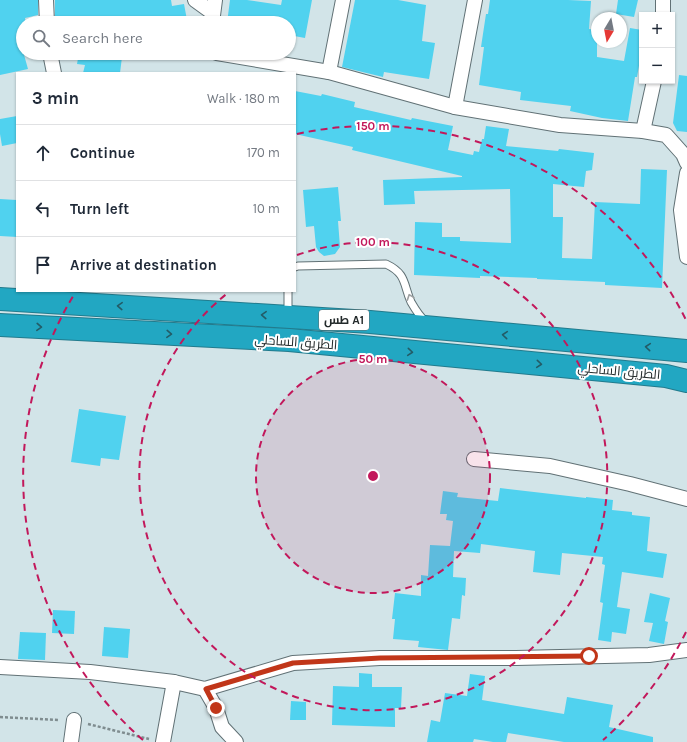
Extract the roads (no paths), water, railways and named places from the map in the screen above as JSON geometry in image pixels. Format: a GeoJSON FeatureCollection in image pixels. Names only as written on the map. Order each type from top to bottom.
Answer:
{"type":"FeatureCollection","features":[{"type":"Feature","properties":{"kind":"highway","name":"طس A1"},"geometry":{"type":"LineString","coordinates":[[0,299],[370,322],[687,351]]}},
{"type":"Feature","properties":{"kind":"highway"},"geometry":{"type":"LineString","coordinates":[[288,317],[288,340]]}},
{"type":"Feature","properties":{"kind":"highway","name":"الطريق الساحلي"},"geometry":{"type":"LineString","coordinates":[[0,325],[288,340],[666,376],[687,381]]}},
{"type":"Feature","properties":{"kind":"street"},"geometry":{"type":"LineString","coordinates":[[46,0],[47,16]]}},
{"type":"Feature","properties":{"kind":"street"},"geometry":{"type":"LineString","coordinates":[[195,0],[213,12]]}},
{"type":"Feature","properties":{"kind":"street"},"geometry":{"type":"LineString","coordinates":[[329,72],[343,0]]}},
{"type":"Feature","properties":{"kind":"street"},"geometry":{"type":"LineString","coordinates":[[455,107],[475,0]]}},
{"type":"Feature","properties":{"kind":"street"},"geometry":{"type":"LineString","coordinates":[[663,0],[663,12]]}},
{"type":"Feature","properties":{"kind":"street"},"geometry":{"type":"LineString","coordinates":[[51,60],[54,72]]}},
{"type":"Feature","properties":{"kind":"street"},"geometry":{"type":"LineString","coordinates":[[259,60],[329,72],[455,107],[560,125],[666,135],[683,154],[687,163]]}},
{"type":"Feature","properties":{"kind":"street"},"geometry":{"type":"LineString","coordinates":[[643,132],[653,84]]}},
{"type":"Feature","properties":{"kind":"street"},"geometry":{"type":"LineString","coordinates":[[687,173],[681,210],[687,257]]}},
{"type":"Feature","properties":{"kind":"street"},"geometry":{"type":"LineString","coordinates":[[474,459],[550,466],[630,484],[687,499]]}},
{"type":"Feature","properties":{"kind":"street"},"geometry":{"type":"LineString","coordinates":[[0,667],[90,672],[174,682],[206,689],[293,663],[380,658],[516,658],[649,655],[687,650]]}},
{"type":"Feature","properties":{"kind":"street"},"geometry":{"type":"LineString","coordinates":[[163,742],[174,682]]}},
{"type":"Feature","properties":{"kind":"street"},"geometry":{"type":"LineString","coordinates":[[206,689],[216,708],[222,727],[236,742]]}},
{"type":"Feature","properties":{"kind":"street"},"geometry":{"type":"LineString","coordinates":[[72,742],[74,720]]}},
{"type":"Feature","properties":{"kind":"lane"},"geometry":{"type":"LineString","coordinates":[[296,267],[298,266],[386,264],[393,267],[403,278],[411,302],[416,310],[423,320],[432,328]]}},
{"type":"Feature","properties":{"kind":"lane"},"geometry":{"type":"LineString","coordinates":[[288,292],[288,317]]}}]}
